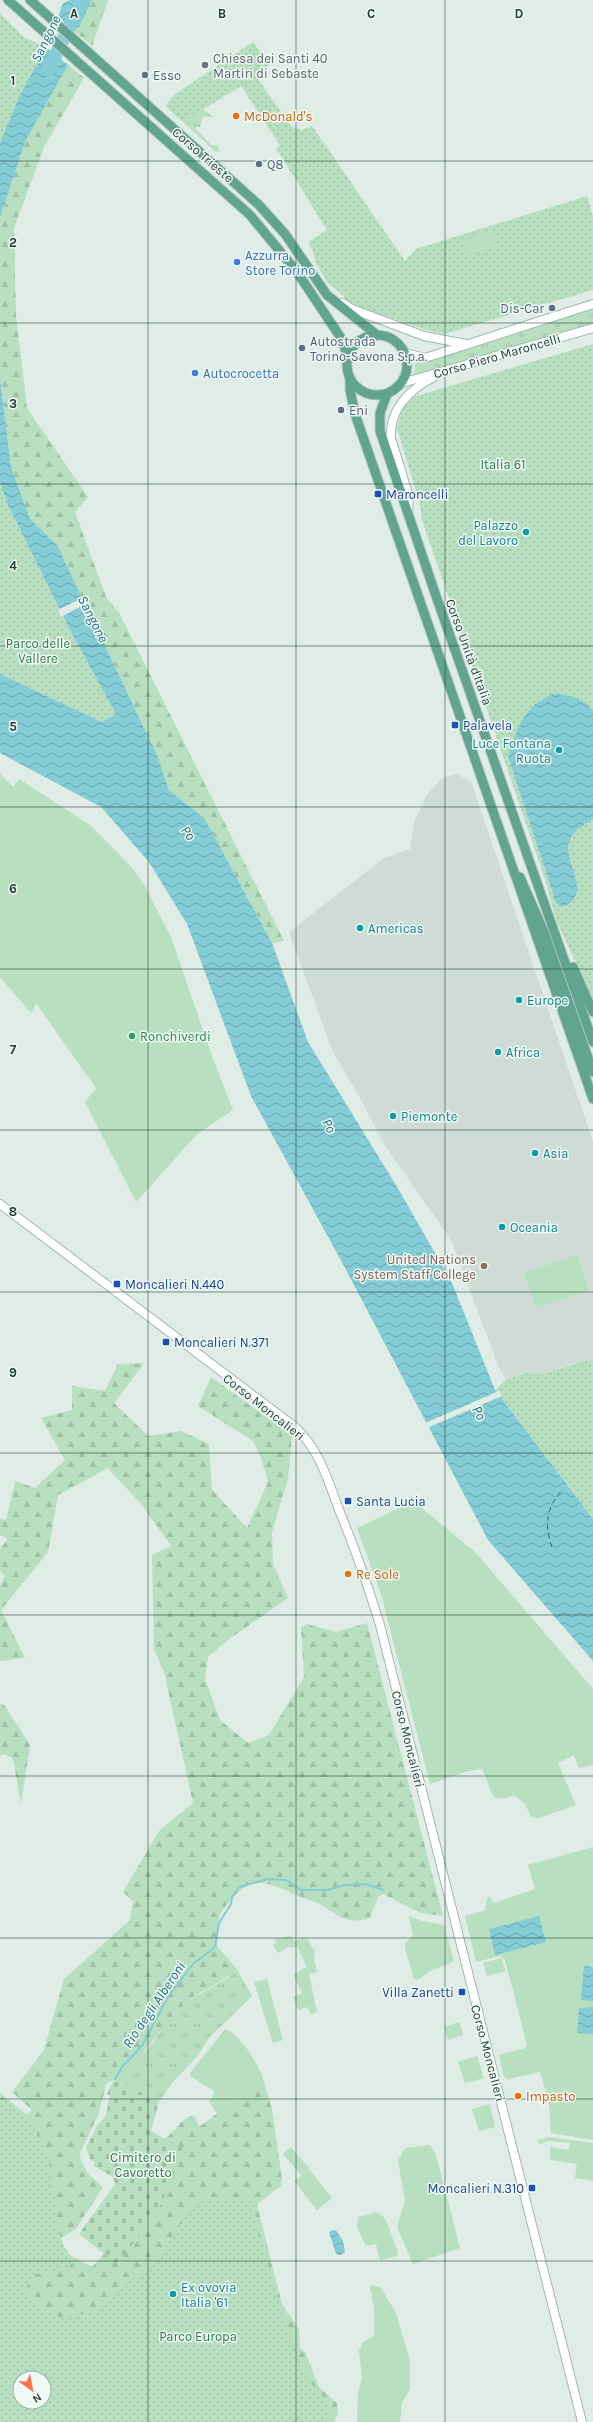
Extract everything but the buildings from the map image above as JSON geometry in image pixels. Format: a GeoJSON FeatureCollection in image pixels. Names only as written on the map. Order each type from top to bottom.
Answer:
{"type":"FeatureCollection","features":[{"type":"Feature","properties":{"kind":"main road","name":"Corso Trieste"},"geometry":{"type":"LineString","coordinates":[[8,0],[250,215],[297,272],[341,338],[348,357]]}},
{"type":"Feature","properties":{"kind":"main road","name":"Corso Trieste"},"geometry":{"type":"LineString","coordinates":[[30,0],[259,205],[284,234],[327,295],[377,335]]}},
{"type":"Feature","properties":{"kind":"main road"},"geometry":{"type":"LineString","coordinates":[[327,295],[352,309],[424,336],[468,344]]}},
{"type":"Feature","properties":{"kind":"main road","name":"Corso Piero Maroncelli"},"geometry":{"type":"LineString","coordinates":[[404,352],[425,358],[593,304]]}},
{"type":"Feature","properties":{"kind":"main road","name":"Corso Piero Maroncelli"},"geometry":{"type":"LineString","coordinates":[[402,383],[593,328]]}},
{"type":"Feature","properties":{"kind":"main road"},"geometry":{"type":"LineString","coordinates":[[350,379],[356,386],[367,393],[387,394],[402,383],[406,373],[407,363],[404,352],[394,340],[377,335],[359,341],[348,357],[347,368],[355,414],[593,1099]]}},
{"type":"Feature","properties":{"kind":"main road"},"geometry":{"type":"LineString","coordinates":[[408,514],[409,497],[391,438],[390,428],[394,414],[400,403],[414,390],[449,370]]}},
{"type":"Feature","properties":{"kind":"main road","name":"Corso Unità d'Italia"},"geometry":{"type":"LineString","coordinates":[[387,394],[380,413],[380,431],[593,1042]]}},
{"type":"Feature","properties":{"kind":"main road"},"geometry":{"type":"LineString","coordinates":[[498,829],[544,932],[593,1072]]}},
{"type":"Feature","properties":{"kind":"main road","name":"Corso Unità d'Italia"},"geometry":{"type":"LineString","coordinates":[[550,917],[593,1012]]}},
{"type":"Feature","properties":{"kind":"main road","name":"Corso Moncalieri"},"geometry":{"type":"LineString","coordinates":[[0,1204],[295,1427],[309,1443],[324,1469],[356,1552],[380,1625],[582,2422]]}},
{"type":"Feature","properties":{"kind":"shaded area"},"geometry":{"type":"Polygon","coordinates":[[[456,774],[471,781],[593,1142],[593,1361],[572,1364],[542,1374],[526,1373],[506,1380],[498,1365],[451,1240],[384,1144],[360,1098],[332,1050],[289,932],[384,858],[410,849],[414,822],[427,795],[442,778],[456,774]]]}},
{"type":"Feature","properties":{"kind":"green space"},"geometry":{"type":"Polygon","coordinates":[[[92,0],[108,0],[92,46],[73,30],[79,27],[92,0]]]}},
{"type":"Feature","properties":{"kind":"green space"},"geometry":{"type":"Polygon","coordinates":[[[0,14],[25,38],[46,47],[20,95],[0,143],[0,14]]]}},
{"type":"Feature","properties":{"kind":"green space"},"geometry":{"type":"Polygon","coordinates":[[[253,42],[269,65],[255,75],[292,127],[302,130],[312,126],[405,261],[416,249],[587,196],[593,216],[593,290],[444,334],[430,331],[346,303],[344,296],[328,283],[315,262],[314,253],[308,242],[327,230],[276,148],[280,145],[241,86],[183,122],[165,106],[175,94],[253,42]]]}},
{"type":"Feature","properties":{"kind":"green space"},"geometry":{"type":"Polygon","coordinates":[[[68,65],[84,78],[44,147],[14,228],[16,316],[27,408],[88,497],[75,512],[106,597],[119,613],[284,941],[272,943],[205,819],[169,790],[156,753],[57,545],[30,519],[11,467],[0,378],[0,217],[26,140],[68,65]]]}},
{"type":"Feature","properties":{"kind":"green space"},"geometry":{"type":"Polygon","coordinates":[[[202,109],[214,117],[206,116],[202,118],[200,127],[196,127],[196,129],[211,145],[218,146],[219,151],[216,152],[183,122],[202,109]]]}},
{"type":"Feature","properties":{"kind":"green space"},"geometry":{"type":"Polygon","coordinates":[[[493,230],[497,246],[468,255],[463,240],[493,230]]]}},
{"type":"Feature","properties":{"kind":"green space"},"geometry":{"type":"Polygon","coordinates":[[[593,309],[593,323],[414,376],[416,361],[426,362],[593,309]]]}},
{"type":"Feature","properties":{"kind":"green space","name":"Italia 61"},"geometry":{"type":"Polygon","coordinates":[[[593,344],[593,999],[556,920],[545,879],[422,520],[420,504],[397,428],[402,409],[416,396],[593,344]]]}},
{"type":"Feature","properties":{"kind":"green space","name":"Parco delle Vallere"},"geometry":{"type":"Polygon","coordinates":[[[0,482],[8,505],[71,632],[116,714],[102,722],[0,674],[0,482]]]}},
{"type":"Feature","properties":{"kind":"green space","name":"Ronchiverdi"},"geometry":{"type":"Polygon","coordinates":[[[0,774],[13,787],[19,779],[90,825],[133,869],[144,885],[171,937],[213,1059],[233,1110],[197,1134],[136,1202],[85,1102],[96,1088],[36,1003],[31,1013],[0,977],[0,774]]]}},
{"type":"Feature","properties":{"kind":"green space"},"geometry":{"type":"Polygon","coordinates":[[[577,1255],[589,1290],[536,1308],[524,1273],[577,1255]]]}},
{"type":"Feature","properties":{"kind":"green space"},"geometry":{"type":"Polygon","coordinates":[[[584,1361],[593,1361],[593,1519],[495,1390],[506,1380],[526,1373],[542,1374],[584,1361]]]}},
{"type":"Feature","properties":{"kind":"green space"},"geometry":{"type":"Polygon","coordinates":[[[144,1363],[114,1403],[148,1436],[181,1431],[209,1444],[212,1490],[247,1528],[268,1482],[261,1457],[253,1441],[198,1406],[211,1377],[292,1436],[288,1479],[272,1532],[273,1564],[288,1598],[225,1642],[208,1657],[205,1679],[220,1720],[248,1743],[269,1735],[304,1677],[301,1627],[307,1624],[336,1632],[367,1623],[443,1916],[421,1913],[383,1894],[378,1897],[370,1918],[354,1921],[336,1915],[318,1903],[271,1885],[255,1883],[239,1891],[220,1915],[217,1946],[237,1969],[225,1979],[198,1994],[186,2003],[166,2024],[130,2067],[106,2084],[99,2113],[79,2155],[88,2174],[103,2187],[76,2229],[58,2240],[62,2251],[92,2267],[104,2254],[118,2264],[181,2148],[164,2139],[171,2134],[186,2118],[190,2116],[195,2117],[199,2127],[246,2092],[264,2082],[272,2109],[282,2179],[281,2186],[258,2203],[258,2209],[282,2304],[299,2329],[300,2348],[305,2352],[319,2387],[337,2403],[338,2413],[334,2422],[161,2422],[151,2299],[8,2349],[19,2121],[32,2110],[12,2092],[44,2050],[64,1979],[130,1920],[133,1901],[123,1892],[159,1831],[193,1803],[164,1672],[154,1649],[152,1555],[171,1546],[142,1505],[108,1468],[58,1495],[48,1552],[1,1610],[25,1658],[0,1661],[0,1585],[5,1576],[0,1571],[0,1549],[8,1539],[0,1535],[0,1519],[6,1520],[15,1481],[35,1488],[65,1460],[41,1418],[72,1410],[72,1386],[105,1391],[118,1364],[144,1363]]]}},
{"type":"Feature","properties":{"kind":"green space"},"geometry":{"type":"Polygon","coordinates":[[[410,1503],[417,1504],[476,1553],[593,1689],[593,1765],[579,1768],[574,1755],[558,1763],[576,1805],[539,1818],[531,1817],[525,1804],[514,1795],[506,1798],[494,1798],[482,1769],[468,1771],[430,1784],[381,1594],[357,1528],[410,1503]]]}},
{"type":"Feature","properties":{"kind":"green space"},"geometry":{"type":"Polygon","coordinates":[[[0,1703],[5,1706],[30,1745],[21,1804],[13,1758],[3,1754],[0,1756],[0,1703]]]}},
{"type":"Feature","properties":{"kind":"green space"},"geometry":{"type":"Polygon","coordinates":[[[593,1847],[593,2140],[551,2133],[549,2102],[540,2072],[508,2079],[504,2077],[499,2055],[525,2048],[527,2045],[505,1960],[500,1956],[476,1962],[465,1916],[485,1910],[488,1895],[494,1903],[535,1889],[528,1865],[593,1847]]]}},
{"type":"Feature","properties":{"kind":"green space"},"geometry":{"type":"Polygon","coordinates":[[[409,1916],[422,1921],[444,1925],[453,1958],[453,1962],[430,1971],[418,1980],[414,1979],[405,1948],[405,1944],[413,1935],[409,1916]]]}},
{"type":"Feature","properties":{"kind":"green space"},"geometry":{"type":"Polygon","coordinates":[[[291,1936],[294,1941],[306,1937],[315,1952],[314,1959],[317,1972],[309,1974],[317,2012],[311,2015],[308,2007],[298,2010],[293,1997],[302,1993],[293,1975],[307,1967],[297,1946],[292,1948],[290,1946],[278,1953],[273,1945],[276,1943],[274,1939],[291,1936]]]}},
{"type":"Feature","properties":{"kind":"green space"},"geometry":{"type":"Polygon","coordinates":[[[501,1958],[506,1971],[487,1976],[483,1963],[501,1958]]]}},
{"type":"Feature","properties":{"kind":"green space"},"geometry":{"type":"Polygon","coordinates":[[[237,1969],[252,1996],[209,2038],[197,2057],[171,2084],[159,2102],[114,2079],[150,2047],[164,2026],[186,2002],[228,1978],[237,1969]]]}},
{"type":"Feature","properties":{"kind":"green space"},"geometry":{"type":"Polygon","coordinates":[[[267,1979],[283,2040],[273,2043],[254,1982],[267,1979]]]}},
{"type":"Feature","properties":{"kind":"green space"},"geometry":{"type":"Polygon","coordinates":[[[459,2022],[463,2035],[448,2040],[444,2027],[459,2022]]]}},
{"type":"Feature","properties":{"kind":"green space"},"geometry":{"type":"Polygon","coordinates":[[[225,2029],[237,2037],[249,2052],[259,2068],[264,2082],[246,2092],[217,2114],[209,2101],[213,2097],[214,2091],[190,2076],[190,2073],[225,2029]]]}},
{"type":"Feature","properties":{"kind":"green space"},"geometry":{"type":"Polygon","coordinates":[[[477,2056],[484,2078],[465,2083],[458,2062],[477,2056]]]}},
{"type":"Feature","properties":{"kind":"green space","name":"Cimitero di Cavoretto"},"geometry":{"type":"Polygon","coordinates":[[[114,2079],[159,2102],[151,2131],[182,2148],[173,2179],[156,2214],[117,2264],[79,2234],[115,2184],[113,2177],[94,2166],[94,2162],[90,2159],[86,2147],[99,2122],[105,2117],[110,2096],[107,2094],[114,2079]]]}},
{"type":"Feature","properties":{"kind":"green space","name":"Parco Europa"},"geometry":{"type":"Polygon","coordinates":[[[0,2093],[26,2114],[48,2156],[58,2227],[63,2245],[74,2261],[68,2268],[36,2274],[25,2289],[34,2304],[59,2317],[96,2311],[158,2257],[195,2203],[247,2198],[254,2204],[253,2214],[287,2330],[306,2378],[327,2401],[331,2415],[326,2422],[0,2422],[0,2093]]]}},
{"type":"Feature","properties":{"kind":"green space"},"geometry":{"type":"Polygon","coordinates":[[[490,2104],[495,2127],[479,2131],[472,2109],[490,2104]]]}},
{"type":"Feature","properties":{"kind":"green space"},"geometry":{"type":"Polygon","coordinates":[[[549,2137],[593,2143],[593,2181],[575,2178],[577,2164],[550,2160],[550,2147],[569,2150],[570,2143],[549,2141],[539,2144],[537,2140],[549,2137]]]}},
{"type":"Feature","properties":{"kind":"green space"},"geometry":{"type":"Polygon","coordinates":[[[430,2145],[436,2155],[460,2248],[413,2264],[397,2227],[405,2200],[398,2161],[405,2148],[430,2145]]]}},
{"type":"Feature","properties":{"kind":"green space"},"geometry":{"type":"Polygon","coordinates":[[[291,2147],[309,2168],[301,2175],[283,2154],[291,2147]]]}},
{"type":"Feature","properties":{"kind":"green space"},"geometry":{"type":"Polygon","coordinates":[[[309,2169],[332,2198],[317,2210],[294,2181],[309,2169]]]}},
{"type":"Feature","properties":{"kind":"green space"},"geometry":{"type":"Polygon","coordinates":[[[374,2211],[385,2218],[398,2252],[397,2256],[380,2260],[376,2244],[366,2246],[357,2227],[358,2217],[372,2214],[374,2211]]]}},
{"type":"Feature","properties":{"kind":"green space"},"geometry":{"type":"Polygon","coordinates":[[[372,2285],[381,2288],[396,2313],[410,2361],[410,2389],[402,2403],[400,2422],[357,2422],[358,2393],[362,2379],[359,2351],[363,2342],[374,2336],[374,2308],[370,2287],[372,2285]]]}},
{"type":"Feature","properties":{"kind":"water"},"geometry":{"type":"Polygon","coordinates":[[[70,0],[92,0],[79,27],[73,30],[58,17],[63,3],[70,0]]]}},
{"type":"Feature","properties":{"kind":"water"},"geometry":{"type":"Polygon","coordinates":[[[46,47],[68,65],[26,140],[0,217],[0,143],[20,95],[46,47]]]}},
{"type":"Feature","properties":{"kind":"water","name":"Po"},"geometry":{"type":"Polygon","coordinates":[[[0,378],[11,467],[30,519],[57,545],[156,753],[169,790],[205,819],[272,943],[308,1042],[399,1190],[452,1283],[495,1390],[593,1519],[593,1661],[488,1540],[344,1266],[251,1096],[187,924],[149,862],[101,807],[0,753],[0,674],[102,722],[116,714],[71,632],[8,505],[0,482],[0,378]]]}},
{"type":"Feature","properties":{"kind":"water"},"geometry":{"type":"Polygon","coordinates":[[[553,694],[569,696],[581,700],[593,711],[593,819],[576,831],[569,842],[569,858],[577,884],[573,900],[565,906],[558,905],[556,902],[508,756],[519,727],[528,712],[534,705],[553,694]]]}},
{"type":"Feature","properties":{"kind":"water"},"geometry":{"type":"Polygon","coordinates":[[[539,1916],[546,1942],[495,1955],[489,1929],[539,1916]]]}},
{"type":"Feature","properties":{"kind":"water"},"geometry":{"type":"Polygon","coordinates":[[[584,1966],[593,1967],[593,2001],[581,2000],[584,1966]]]}},
{"type":"Feature","properties":{"kind":"water"},"geometry":{"type":"Polygon","coordinates":[[[593,2007],[593,2034],[577,2033],[579,2008],[593,2007]]]}},
{"type":"Feature","properties":{"kind":"water"},"geometry":{"type":"Polygon","coordinates":[[[336,2230],[343,2241],[345,2252],[341,2255],[336,2254],[329,2232],[336,2230]]]}},
{"type":"Feature","properties":{"kind":"pier"},"geometry":{"type":"Polygon","coordinates":[[[84,597],[87,603],[61,617],[58,610],[84,597]]]}},
{"type":"Feature","properties":{"kind":"pier"},"geometry":{"type":"Polygon","coordinates":[[[499,1391],[502,1396],[427,1428],[425,1423],[499,1391]]]}},
{"type":"Feature","properties":{"kind":"waterway","name":"Sangone"},"geometry":{"type":"LineString","coordinates":[[48,70],[83,0]]}},
{"type":"Feature","properties":{"kind":"waterway","name":"Rio degli Alberoni"},"geometry":{"type":"LineString","coordinates":[[115,2079],[122,2067],[142,2046],[168,1997],[193,1964],[215,1947],[219,1923],[231,1904],[232,1897],[239,1887],[268,1879],[286,1880],[301,1890],[328,1890],[345,1885],[367,1884],[383,1890]]}},
{"type":"Feature","properties":{"kind":"ferry route"},"geometry":{"type":"LineString","coordinates":[[552,1547],[549,1539],[547,1524],[548,1517],[553,1503],[562,1490]]}},
{"type":"Feature","properties":{"kind":"place","name":"Chiesa dei Santi 40 Martiri di Sebaste"},"geometry":{"type":"Point","coordinates":[205,65]}},
{"type":"Feature","properties":{"kind":"place","name":"Esso"},"geometry":{"type":"Point","coordinates":[145,75]}},
{"type":"Feature","properties":{"kind":"place","name":"McDonald's"},"geometry":{"type":"Point","coordinates":[236,116]}},
{"type":"Feature","properties":{"kind":"place","name":"Q8"},"geometry":{"type":"Point","coordinates":[259,164]}},
{"type":"Feature","properties":{"kind":"place","name":"Azzurra Store Torino"},"geometry":{"type":"Point","coordinates":[237,262]}},
{"type":"Feature","properties":{"kind":"place","name":"Dis-Car"},"geometry":{"type":"Point","coordinates":[552,308]}},
{"type":"Feature","properties":{"kind":"place","name":"Autostrada Torino-Savona S.p.a."},"geometry":{"type":"Point","coordinates":[302,348]}},
{"type":"Feature","properties":{"kind":"place","name":"Autocrocetta"},"geometry":{"type":"Point","coordinates":[195,373]}},
{"type":"Feature","properties":{"kind":"place","name":"Eni"},"geometry":{"type":"Point","coordinates":[341,410]}},
{"type":"Feature","properties":{"kind":"place","name":"Maroncelli"},"geometry":{"type":"Point","coordinates":[378,494]}},
{"type":"Feature","properties":{"kind":"place","name":"Palazzo del Lavoro"},"geometry":{"type":"Point","coordinates":[526,532]}},
{"type":"Feature","properties":{"kind":"place","name":"Palavela"},"geometry":{"type":"Point","coordinates":[455,725]}},
{"type":"Feature","properties":{"kind":"place","name":"Luce Fontana Ruota"},"geometry":{"type":"Point","coordinates":[559,750]}},
{"type":"Feature","properties":{"kind":"place","name":"Americas"},"geometry":{"type":"Point","coordinates":[360,928]}},
{"type":"Feature","properties":{"kind":"place","name":"Europe"},"geometry":{"type":"Point","coordinates":[519,1000]}},
{"type":"Feature","properties":{"kind":"place","name":"Ronchiverdi"},"geometry":{"type":"Point","coordinates":[132,1036]}},
{"type":"Feature","properties":{"kind":"place","name":"Africa"},"geometry":{"type":"Point","coordinates":[498,1052]}},
{"type":"Feature","properties":{"kind":"place","name":"Piemonte"},"geometry":{"type":"Point","coordinates":[393,1116]}},
{"type":"Feature","properties":{"kind":"place","name":"Asia"},"geometry":{"type":"Point","coordinates":[535,1153]}},
{"type":"Feature","properties":{"kind":"place","name":"Oceania"},"geometry":{"type":"Point","coordinates":[502,1227]}},
{"type":"Feature","properties":{"kind":"place","name":"United Nations System Staff College"},"geometry":{"type":"Point","coordinates":[484,1266]}},
{"type":"Feature","properties":{"kind":"place","name":"Moncalieri N.440"},"geometry":{"type":"Point","coordinates":[117,1284]}},
{"type":"Feature","properties":{"kind":"place","name":"Moncalieri N.371"},"geometry":{"type":"Point","coordinates":[166,1342]}},
{"type":"Feature","properties":{"kind":"place","name":"Santa Lucia"},"geometry":{"type":"Point","coordinates":[348,1501]}},
{"type":"Feature","properties":{"kind":"place","name":"Re Sole"},"geometry":{"type":"Point","coordinates":[348,1574]}},
{"type":"Feature","properties":{"kind":"place","name":"Villa Zanetti"},"geometry":{"type":"Point","coordinates":[462,1992]}},
{"type":"Feature","properties":{"kind":"place","name":"Impasto"},"geometry":{"type":"Point","coordinates":[518,2096]}},
{"type":"Feature","properties":{"kind":"place","name":"Moncalieri N.310"},"geometry":{"type":"Point","coordinates":[532,2188]}},
{"type":"Feature","properties":{"kind":"place","name":"Ex ovovia Italia '61"},"geometry":{"type":"Point","coordinates":[173,2294]}}]}
